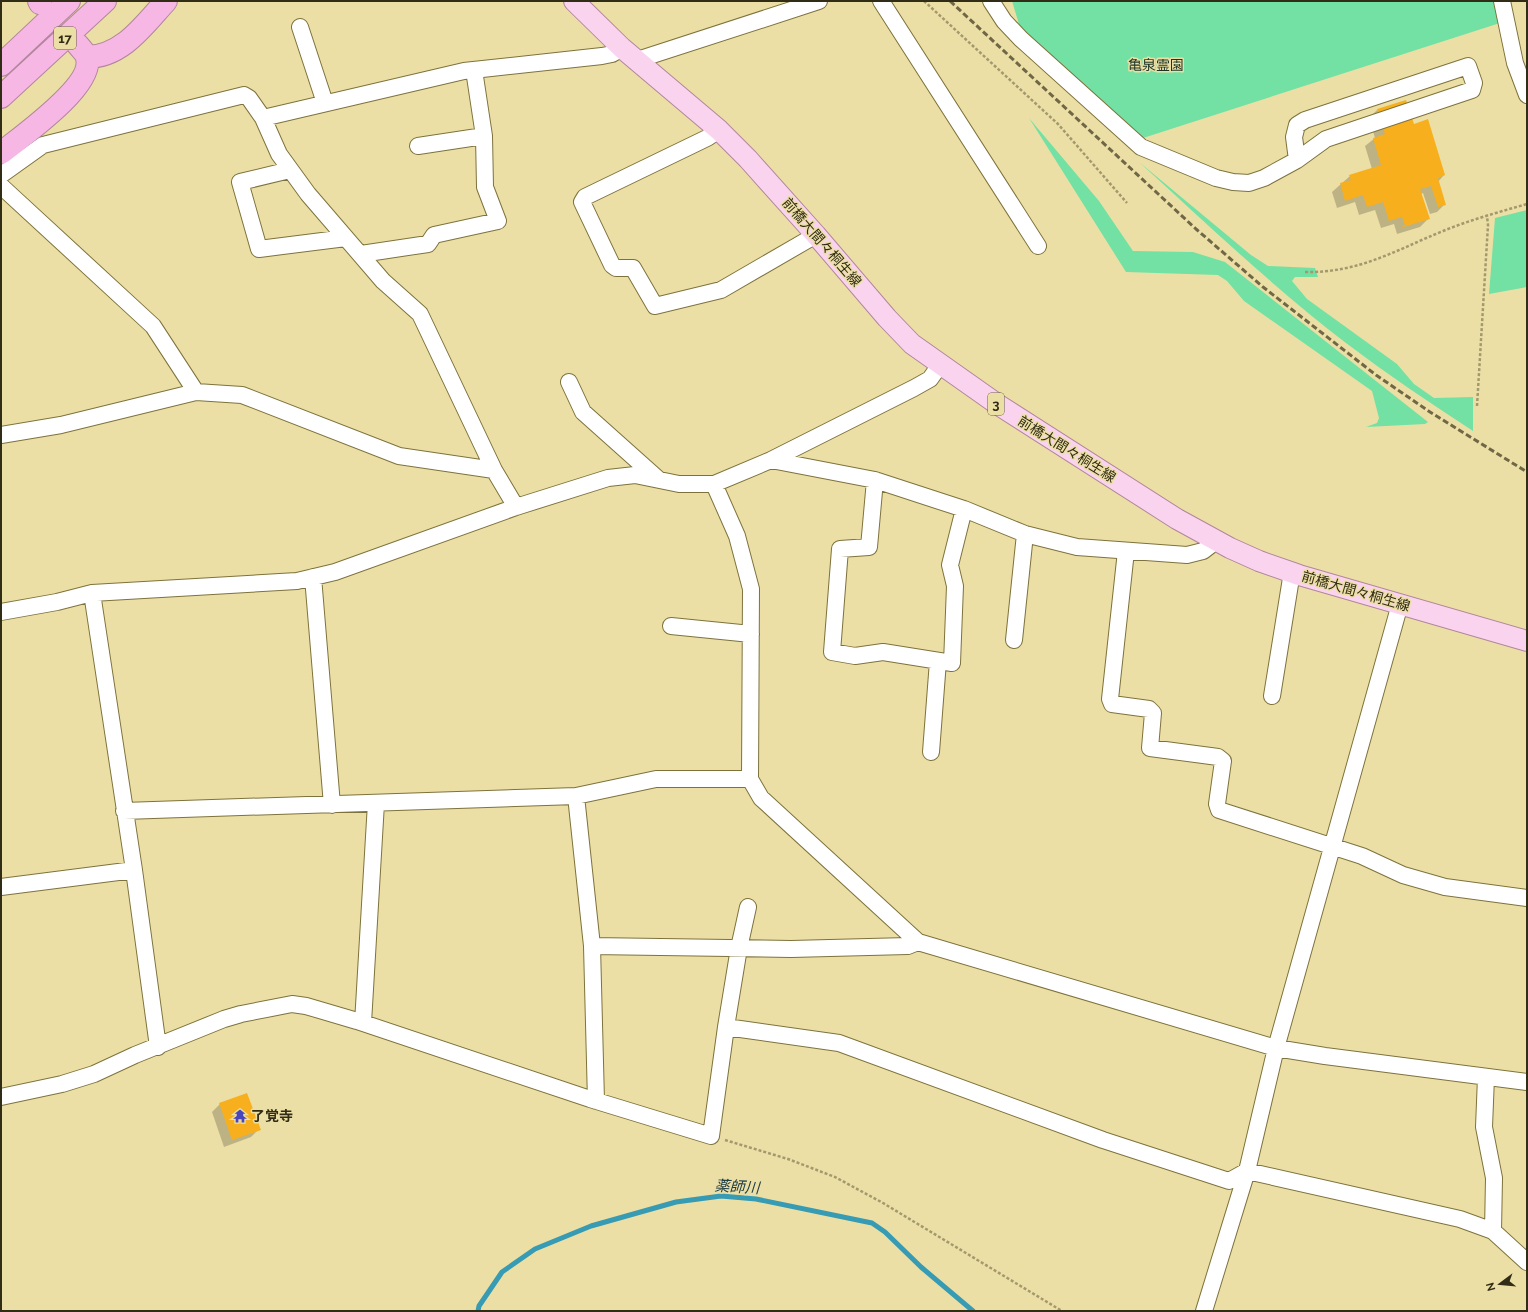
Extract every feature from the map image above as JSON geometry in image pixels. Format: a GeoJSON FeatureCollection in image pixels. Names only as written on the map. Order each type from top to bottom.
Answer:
{"type":"FeatureCollection","features":[{"type":"Feature","properties":{"kind":"highway","name":"17"},"geometry":{"type":"LineString","coordinates":[[1,65],[69,1]]}},
{"type":"Feature","properties":{"kind":"highway","name":"17"},"geometry":{"type":"LineString","coordinates":[[1,97],[105,1]]}},
{"type":"Feature","properties":{"kind":"highway"},"geometry":{"type":"LineString","coordinates":[[1,153],[55,108],[76,88],[85,75],[82,51],[99,57],[118,50],[166,1]]}},
{"type":"Feature","properties":{"kind":"main road","name":"前橋大間々桐生線"},"geometry":{"type":"LineString","coordinates":[[574,1],[630,54],[719,130],[772,184],[887,318],[912,344],[1003,408],[1178,519],[1216,541],[1259,561],[1527,641]]}},
{"type":"Feature","properties":{"kind":"street"},"geometry":{"type":"LineString","coordinates":[[263,118],[474,70],[612,54],[630,54],[819,1]]}},
{"type":"Feature","properties":{"kind":"street"},"geometry":{"type":"LineString","coordinates":[[881,1],[1038,246]]}},
{"type":"Feature","properties":{"kind":"street"},"geometry":{"type":"LineString","coordinates":[[991,1],[1004,21],[1021,39],[1141,147],[1216,178],[1249,183],[1264,178],[1297,160],[1326,139],[1472,90],[1474,83],[1468,66],[1304,120],[1297,125],[1294,137],[1297,160]]}},
{"type":"Feature","properties":{"kind":"street"},"geometry":{"type":"LineString","coordinates":[[1502,1],[1515,63],[1527,95]]}},
{"type":"Feature","properties":{"kind":"street"},"geometry":{"type":"LineString","coordinates":[[300,27],[325,103]]}},
{"type":"Feature","properties":{"kind":"street"},"geometry":{"type":"LineString","coordinates":[[361,254],[428,244],[434,236],[498,221],[484,187],[484,136],[474,70]]}},
{"type":"Feature","properties":{"kind":"street"},"geometry":{"type":"LineString","coordinates":[[1,175],[43,145],[244,95],[249,98],[263,118],[280,154],[290,170],[383,281],[420,314],[494,470],[516,507]]}},
{"type":"Feature","properties":{"kind":"street"},"geometry":{"type":"LineString","coordinates":[[719,130],[708,138],[585,197],[582,202],[612,265],[616,268],[633,268],[655,306],[721,290],[816,235]]}},
{"type":"Feature","properties":{"kind":"street"},"geometry":{"type":"LineString","coordinates":[[418,146],[484,136]]}},
{"type":"Feature","properties":{"kind":"street"},"geometry":{"type":"LineString","coordinates":[[290,170],[240,182],[259,249],[346,238]]}},
{"type":"Feature","properties":{"kind":"street"},"geometry":{"type":"LineString","coordinates":[[1,186],[153,326],[196,392]]}},
{"type":"Feature","properties":{"kind":"street"},"geometry":{"type":"LineString","coordinates":[[1,612],[57,602],[92,593],[297,581],[335,572],[516,507],[608,478],[635,475],[679,484],[714,484],[771,460],[914,388],[930,379],[940,365]]}},
{"type":"Feature","properties":{"kind":"street"},"geometry":{"type":"LineString","coordinates":[[569,382],[583,412],[659,480]]}},
{"type":"Feature","properties":{"kind":"street"},"geometry":{"type":"LineString","coordinates":[[1,435],[61,425],[196,392],[242,395],[399,456],[494,470]]}},
{"type":"Feature","properties":{"kind":"street"},"geometry":{"type":"LineString","coordinates":[[771,460],[875,480],[964,509],[1025,534],[1077,547],[1187,555],[1203,551],[1216,541]]}},
{"type":"Feature","properties":{"kind":"street"},"geometry":{"type":"LineString","coordinates":[[875,480],[868,547],[840,549],[832,652],[855,656],[883,652],[952,664],[955,586],[950,565],[964,509]]}},
{"type":"Feature","properties":{"kind":"street"},"geometry":{"type":"LineString","coordinates":[[714,484],[737,536],[751,589],[750,779],[761,798],[918,942],[1276,1048],[1325,1056],[1527,1082]]}},
{"type":"Feature","properties":{"kind":"street"},"geometry":{"type":"LineString","coordinates":[[1014,640],[1025,534]]}},
{"type":"Feature","properties":{"kind":"street"},"geometry":{"type":"LineString","coordinates":[[1126,551],[1110,699],[1112,704],[1149,709],[1153,713],[1150,748],[1218,757],[1223,761],[1217,804],[1219,810],[1362,856],[1403,875],[1445,887],[1527,898]]}},
{"type":"Feature","properties":{"kind":"street"},"geometry":{"type":"LineString","coordinates":[[1272,696],[1292,572]]}},
{"type":"Feature","properties":{"kind":"street"},"geometry":{"type":"LineString","coordinates":[[313,577],[332,805]]}},
{"type":"Feature","properties":{"kind":"street"},"geometry":{"type":"LineString","coordinates":[[92,593],[134,870],[158,1047]]}},
{"type":"Feature","properties":{"kind":"street"},"geometry":{"type":"LineString","coordinates":[[1204,1311],[1247,1171],[1276,1048],[1400,604]]}},
{"type":"Feature","properties":{"kind":"street"},"geometry":{"type":"LineString","coordinates":[[671,626],[751,634]]}},
{"type":"Feature","properties":{"kind":"street"},"geometry":{"type":"LineString","coordinates":[[931,752],[938,661]]}},
{"type":"Feature","properties":{"kind":"street"},"geometry":{"type":"LineString","coordinates":[[124,811],[576,796],[656,779],[750,779]]}},
{"type":"Feature","properties":{"kind":"street"},"geometry":{"type":"LineString","coordinates":[[576,796],[592,946],[596,1101]]}},
{"type":"Feature","properties":{"kind":"street"},"geometry":{"type":"LineString","coordinates":[[363,1023],[376,803]]}},
{"type":"Feature","properties":{"kind":"street"},"geometry":{"type":"LineString","coordinates":[[1,888],[134,870]]}},
{"type":"Feature","properties":{"kind":"street"},"geometry":{"type":"LineString","coordinates":[[1,1097],[62,1084],[94,1074],[135,1055],[158,1047],[224,1019],[241,1014],[292,1004],[306,1006],[363,1023],[596,1101],[711,1136],[738,948],[748,907]]}},
{"type":"Feature","properties":{"kind":"street"},"geometry":{"type":"LineString","coordinates":[[592,946],[791,949],[908,946],[918,942]]}},
{"type":"Feature","properties":{"kind":"street"},"geometry":{"type":"LineString","coordinates":[[726,1027],[839,1043],[1103,1140],[1229,1181],[1247,1171],[1460,1219],[1493,1231],[1527,1262]]}},
{"type":"Feature","properties":{"kind":"street"},"geometry":{"type":"LineString","coordinates":[[1486,1077],[1484,1127],[1494,1178],[1493,1231]]}},
{"type":"Feature","properties":{"kind":"path"},"geometry":{"type":"LineString","coordinates":[[924,1],[1058,124],[1127,203]]}},
{"type":"Feature","properties":{"kind":"path"},"geometry":{"type":"LineString","coordinates":[[1304,272],[1324,273],[1354,268],[1450,228],[1527,204]]}},
{"type":"Feature","properties":{"kind":"path"},"geometry":{"type":"LineString","coordinates":[[1477,406],[1488,225],[1487,216]]}},
{"type":"Feature","properties":{"kind":"path"},"geometry":{"type":"LineString","coordinates":[[711,1136],[788,1158],[834,1177],[883,1203],[1062,1311]]}},
{"type":"Feature","properties":{"kind":"green space","name":"亀泉霊園"},"geometry":{"type":"Polygon","coordinates":[[[1012,1],[1497,1],[1500,23],[1140,139],[1021,31],[1012,1]]]}},
{"type":"Feature","properties":{"kind":"green space"},"geometry":{"type":"Polygon","coordinates":[[[1029,118],[1099,201],[1133,251],[1193,252],[1225,262],[1428,422],[1425,424],[1366,427],[1377,423],[1379,418],[1372,391],[1244,301],[1227,281],[1218,275],[1126,272],[1029,118]]]}},
{"type":"Feature","properties":{"kind":"green space"},"geometry":{"type":"Polygon","coordinates":[[[1139,162],[1251,255],[1268,266],[1315,268],[1318,277],[1295,277],[1292,281],[1307,299],[1397,364],[1414,384],[1434,398],[1473,397],[1473,431],[1393,377],[1319,322],[1241,255],[1139,162]]]}},
{"type":"Feature","properties":{"kind":"green space"},"geometry":{"type":"Polygon","coordinates":[[[1527,210],[1527,287],[1489,294],[1495,218],[1527,210]]]}},
{"type":"Feature","properties":{"kind":"building"},"geometry":{"type":"Polygon","coordinates":[[[1406,100],[1414,124],[1428,119],[1445,175],[1438,178],[1446,205],[1438,207],[1431,186],[1420,189],[1430,219],[1403,227],[1402,226],[1405,225],[1402,217],[1389,221],[1383,202],[1367,207],[1363,195],[1345,201],[1340,183],[1351,180],[1349,175],[1381,165],[1373,138],[1385,134],[1377,109],[1406,100]]]}},
{"type":"Feature","properties":{"kind":"building","name":"了覚寺"},"geometry":{"type":"Polygon","coordinates":[[[247,1093],[261,1130],[232,1140],[219,1103],[247,1093]]]}},
{"type":"Feature","properties":{"kind":"waterway","name":"薬師川"},"geometry":{"type":"LineString","coordinates":[[478,1311],[479,1306],[502,1272],[535,1249],[591,1226],[676,1202],[721,1196],[756,1199],[872,1223],[885,1232],[921,1267],[973,1311]]}},
{"type":"Feature","properties":{"kind":"railway"},"geometry":{"type":"LineString","coordinates":[[950,1],[1196,229],[1263,287],[1376,375],[1430,412],[1527,472]]}},
{"type":"Feature","properties":{"kind":"place","name":"了覚寺"},"geometry":{"type":"Point","coordinates":[240,1116]}}]}
